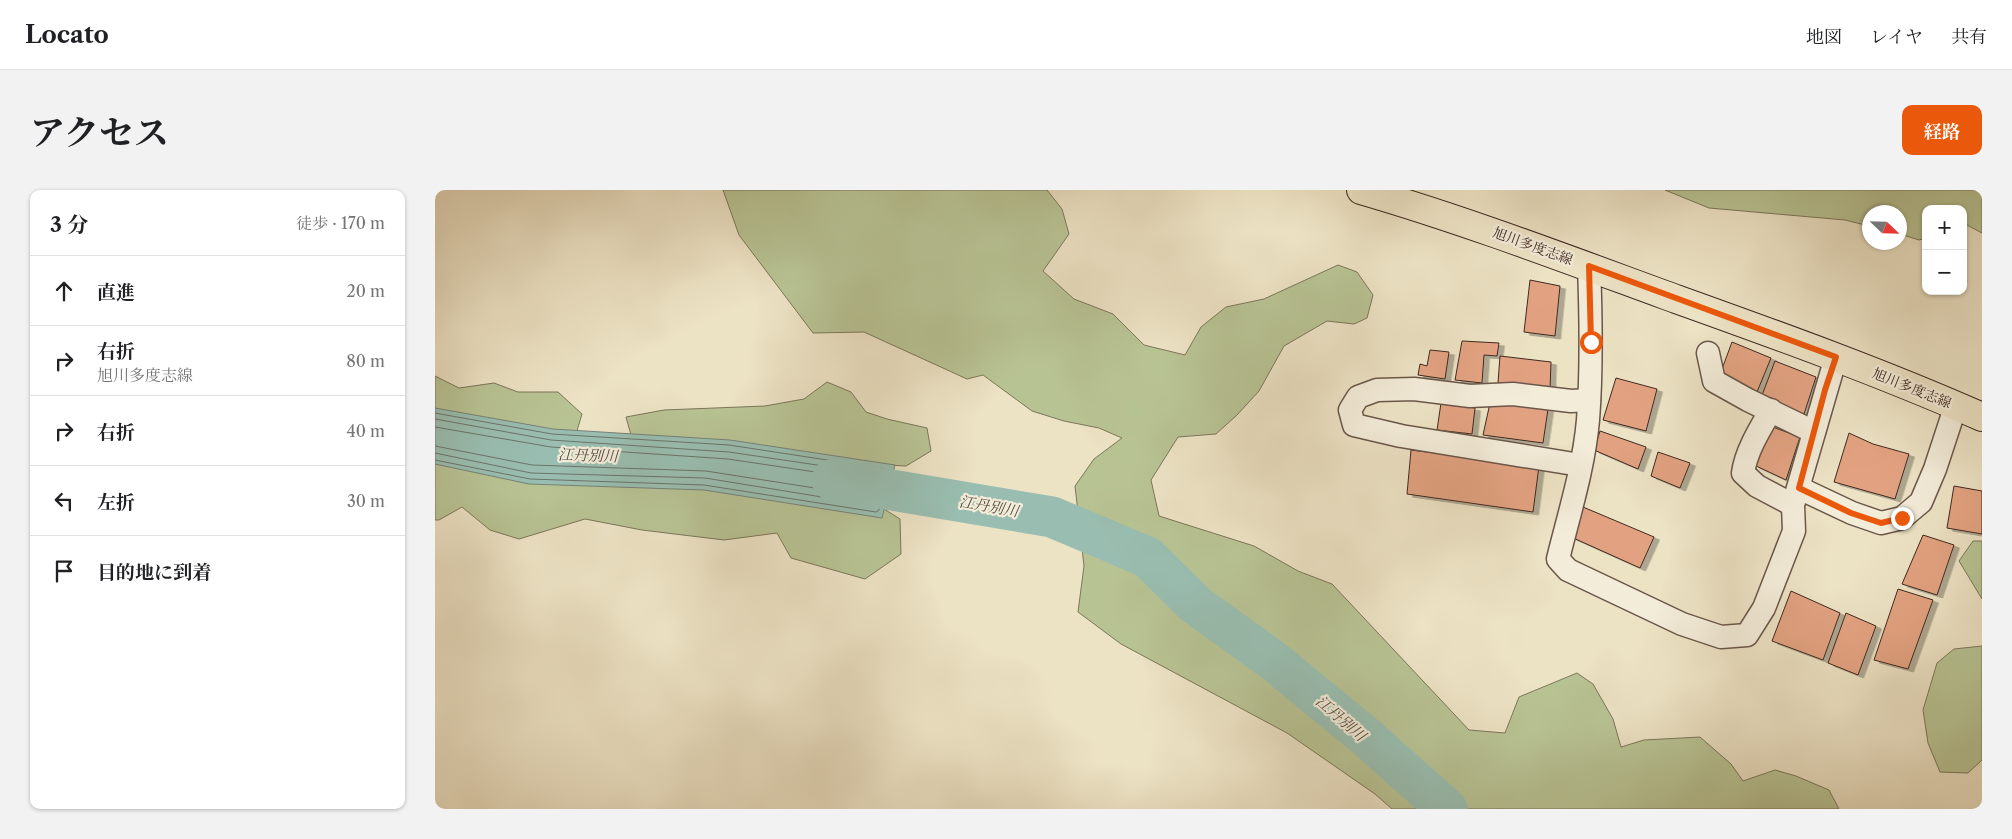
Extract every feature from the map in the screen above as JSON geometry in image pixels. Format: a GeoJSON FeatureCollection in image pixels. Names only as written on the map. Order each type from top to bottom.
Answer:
{"type":"FeatureCollection","features":[{"type":"Feature","properties":{"kind":"main road","name":"旭川多度志線"},"geometry":{"type":"LineString","coordinates":[[1361,190],[1434,211],[1589,266],[1836,357],[1982,417]]}},
{"type":"Feature","properties":{"kind":"lane"},"geometry":{"type":"LineString","coordinates":[[1589,266],[1591,342],[1587,422],[1580,465],[1558,559],[1568,570],[1682,624],[1721,638],[1747,635],[1764,608],[1794,531],[1796,497],[1836,357]]}},
{"type":"Feature","properties":{"kind":"lane"},"geometry":{"type":"LineString","coordinates":[[1707,353],[1714,381],[1814,432]]}},
{"type":"Feature","properties":{"kind":"lane"},"geometry":{"type":"LineString","coordinates":[[1580,465],[1401,436],[1354,425],[1350,410],[1358,397],[1377,390],[1414,389],[1470,396],[1513,394],[1571,401],[1589,400]]}},
{"type":"Feature","properties":{"kind":"lane"},"geometry":{"type":"LineString","coordinates":[[1771,410],[1757,436],[1744,466],[1743,473],[1757,486],[1881,523],[1902,518],[1921,502],[1935,469],[1955,405]]}},
{"type":"Feature","properties":{"kind":"green space"},"geometry":{"type":"Polygon","coordinates":[[[723,190],[1047,190],[1062,209],[1069,234],[1043,271],[1074,299],[1113,314],[1144,345],[1185,355],[1201,327],[1226,307],[1264,299],[1338,265],[1357,272],[1373,295],[1367,318],[1354,324],[1327,321],[1284,346],[1259,391],[1216,434],[1178,437],[1151,480],[1159,516],[1254,546],[1298,571],[1332,584],[1469,730],[1505,733],[1519,697],[1577,673],[1593,684],[1613,719],[1621,747],[1644,740],[1700,737],[1731,764],[1743,781],[1775,770],[1796,776],[1829,790],[1839,809],[1392,809],[1375,794],[1287,733],[1121,644],[1078,612],[1084,566],[1075,486],[1094,459],[1122,438],[1099,428],[1064,421],[1032,411],[983,375],[967,379],[864,332],[813,333],[739,235],[723,190]]]}},
{"type":"Feature","properties":{"kind":"green space"},"geometry":{"type":"Polygon","coordinates":[[[1665,190],[1982,190],[1982,233],[1967,225],[1967,205],[1922,205],[1922,239],[1919,240],[1907,236],[1907,205],[1862,205],[1862,224],[1845,220],[1709,208],[1665,190]]]}},
{"type":"Feature","properties":{"kind":"green space"},"geometry":{"type":"Polygon","coordinates":[[[435,376],[459,388],[494,383],[518,392],[558,392],[582,414],[573,444],[435,427],[435,376]]]}},
{"type":"Feature","properties":{"kind":"green space"},"geometry":{"type":"Polygon","coordinates":[[[827,382],[851,392],[866,412],[927,428],[931,451],[906,466],[813,461],[633,442],[626,417],[664,410],[765,406],[804,399],[827,382]]]}},
{"type":"Feature","properties":{"kind":"green space"},"geometry":{"type":"Polygon","coordinates":[[[435,458],[868,499],[900,519],[901,554],[865,579],[791,558],[777,533],[724,540],[642,530],[585,519],[519,539],[490,530],[462,507],[439,520],[435,520],[435,458]]]}},
{"type":"Feature","properties":{"kind":"green space"},"geometry":{"type":"Polygon","coordinates":[[[1973,541],[1982,541],[1982,599],[1959,561],[1973,541]]]}},
{"type":"Feature","properties":{"kind":"green space"},"geometry":{"type":"Polygon","coordinates":[[[1982,646],[1982,760],[1968,773],[1940,772],[1928,743],[1923,710],[1937,663],[1954,649],[1982,646]]]}},
{"type":"Feature","properties":{"kind":"water"},"geometry":{"type":"Polygon","coordinates":[[[435,408],[553,429],[730,440],[895,465],[882,518],[704,490],[529,484],[435,464],[435,408]]]}},
{"type":"Feature","properties":{"kind":"building"},"geometry":{"type":"Polygon","coordinates":[[[1530,280],[1560,286],[1555,336],[1524,332],[1530,280]]]}},
{"type":"Feature","properties":{"kind":"building"},"geometry":{"type":"Polygon","coordinates":[[[1462,341],[1499,343],[1497,356],[1484,355],[1482,383],[1455,380],[1462,341]]]}},
{"type":"Feature","properties":{"kind":"building"},"geometry":{"type":"Polygon","coordinates":[[[1732,342],[1771,358],[1757,392],[1719,377],[1732,342]]]}},
{"type":"Feature","properties":{"kind":"building"},"geometry":{"type":"Polygon","coordinates":[[[1430,350],[1449,352],[1445,379],[1418,375],[1420,364],[1427,366],[1430,350]]]}},
{"type":"Feature","properties":{"kind":"building"},"geometry":{"type":"Polygon","coordinates":[[[1500,356],[1551,362],[1550,390],[1498,383],[1500,356]]]}},
{"type":"Feature","properties":{"kind":"building"},"geometry":{"type":"Polygon","coordinates":[[[1775,361],[1816,377],[1804,414],[1761,398],[1775,361]]]}},
{"type":"Feature","properties":{"kind":"building"},"geometry":{"type":"Polygon","coordinates":[[[1616,378],[1657,389],[1646,431],[1603,420],[1616,378]]]}},
{"type":"Feature","properties":{"kind":"building"},"geometry":{"type":"Polygon","coordinates":[[[1441,403],[1475,408],[1472,434],[1437,430],[1441,403]]]}},
{"type":"Feature","properties":{"kind":"building"},"geometry":{"type":"Polygon","coordinates":[[[1490,403],[1548,409],[1543,443],[1483,435],[1490,403]]]}},
{"type":"Feature","properties":{"kind":"building"},"geometry":{"type":"Polygon","coordinates":[[[1770,426],[1800,437],[1786,480],[1754,465],[1770,426]]]}},
{"type":"Feature","properties":{"kind":"building"},"geometry":{"type":"Polygon","coordinates":[[[1600,431],[1646,447],[1638,469],[1594,450],[1600,431]]]}},
{"type":"Feature","properties":{"kind":"building"},"geometry":{"type":"Polygon","coordinates":[[[1849,433],[1873,444],[1909,454],[1895,499],[1834,482],[1849,433]]]}},
{"type":"Feature","properties":{"kind":"building"},"geometry":{"type":"Polygon","coordinates":[[[1411,450],[1539,466],[1533,512],[1407,494],[1411,450]]]}},
{"type":"Feature","properties":{"kind":"building"},"geometry":{"type":"Polygon","coordinates":[[[1658,452],[1690,463],[1680,488],[1651,476],[1658,452]]]}},
{"type":"Feature","properties":{"kind":"building"},"geometry":{"type":"Polygon","coordinates":[[[1954,486],[1982,491],[1982,534],[1947,528],[1954,486]]]}},
{"type":"Feature","properties":{"kind":"building"},"geometry":{"type":"Polygon","coordinates":[[[1583,507],[1654,537],[1640,568],[1571,537],[1583,507]]]}},
{"type":"Feature","properties":{"kind":"building"},"geometry":{"type":"Polygon","coordinates":[[[1923,535],[1954,545],[1937,595],[1902,584],[1923,535]]]}},
{"type":"Feature","properties":{"kind":"building"},"geometry":{"type":"Polygon","coordinates":[[[1898,589],[1933,600],[1908,669],[1874,660],[1898,589]]]}},
{"type":"Feature","properties":{"kind":"building"},"geometry":{"type":"Polygon","coordinates":[[[1791,591],[1840,613],[1823,660],[1772,641],[1791,591]]]}},
{"type":"Feature","properties":{"kind":"building"},"geometry":{"type":"Polygon","coordinates":[[[1846,613],[1876,626],[1858,675],[1828,663],[1846,613]]]}},
{"type":"Feature","properties":{"kind":"waterway","name":"江丹別川"},"geometry":{"type":"LineString","coordinates":[[832,480],[1052,517],[1147,557],[1196,605],[1275,662],[1365,736],[1447,809]]}},
{"type":"Feature","properties":{"kind":"route"},"geometry":{"type":"LineString","coordinates":[[1591,342],[1589,266],[1836,357],[1825,390],[1799,488],[1851,513],[1881,523],[1902,518]]}}]}
